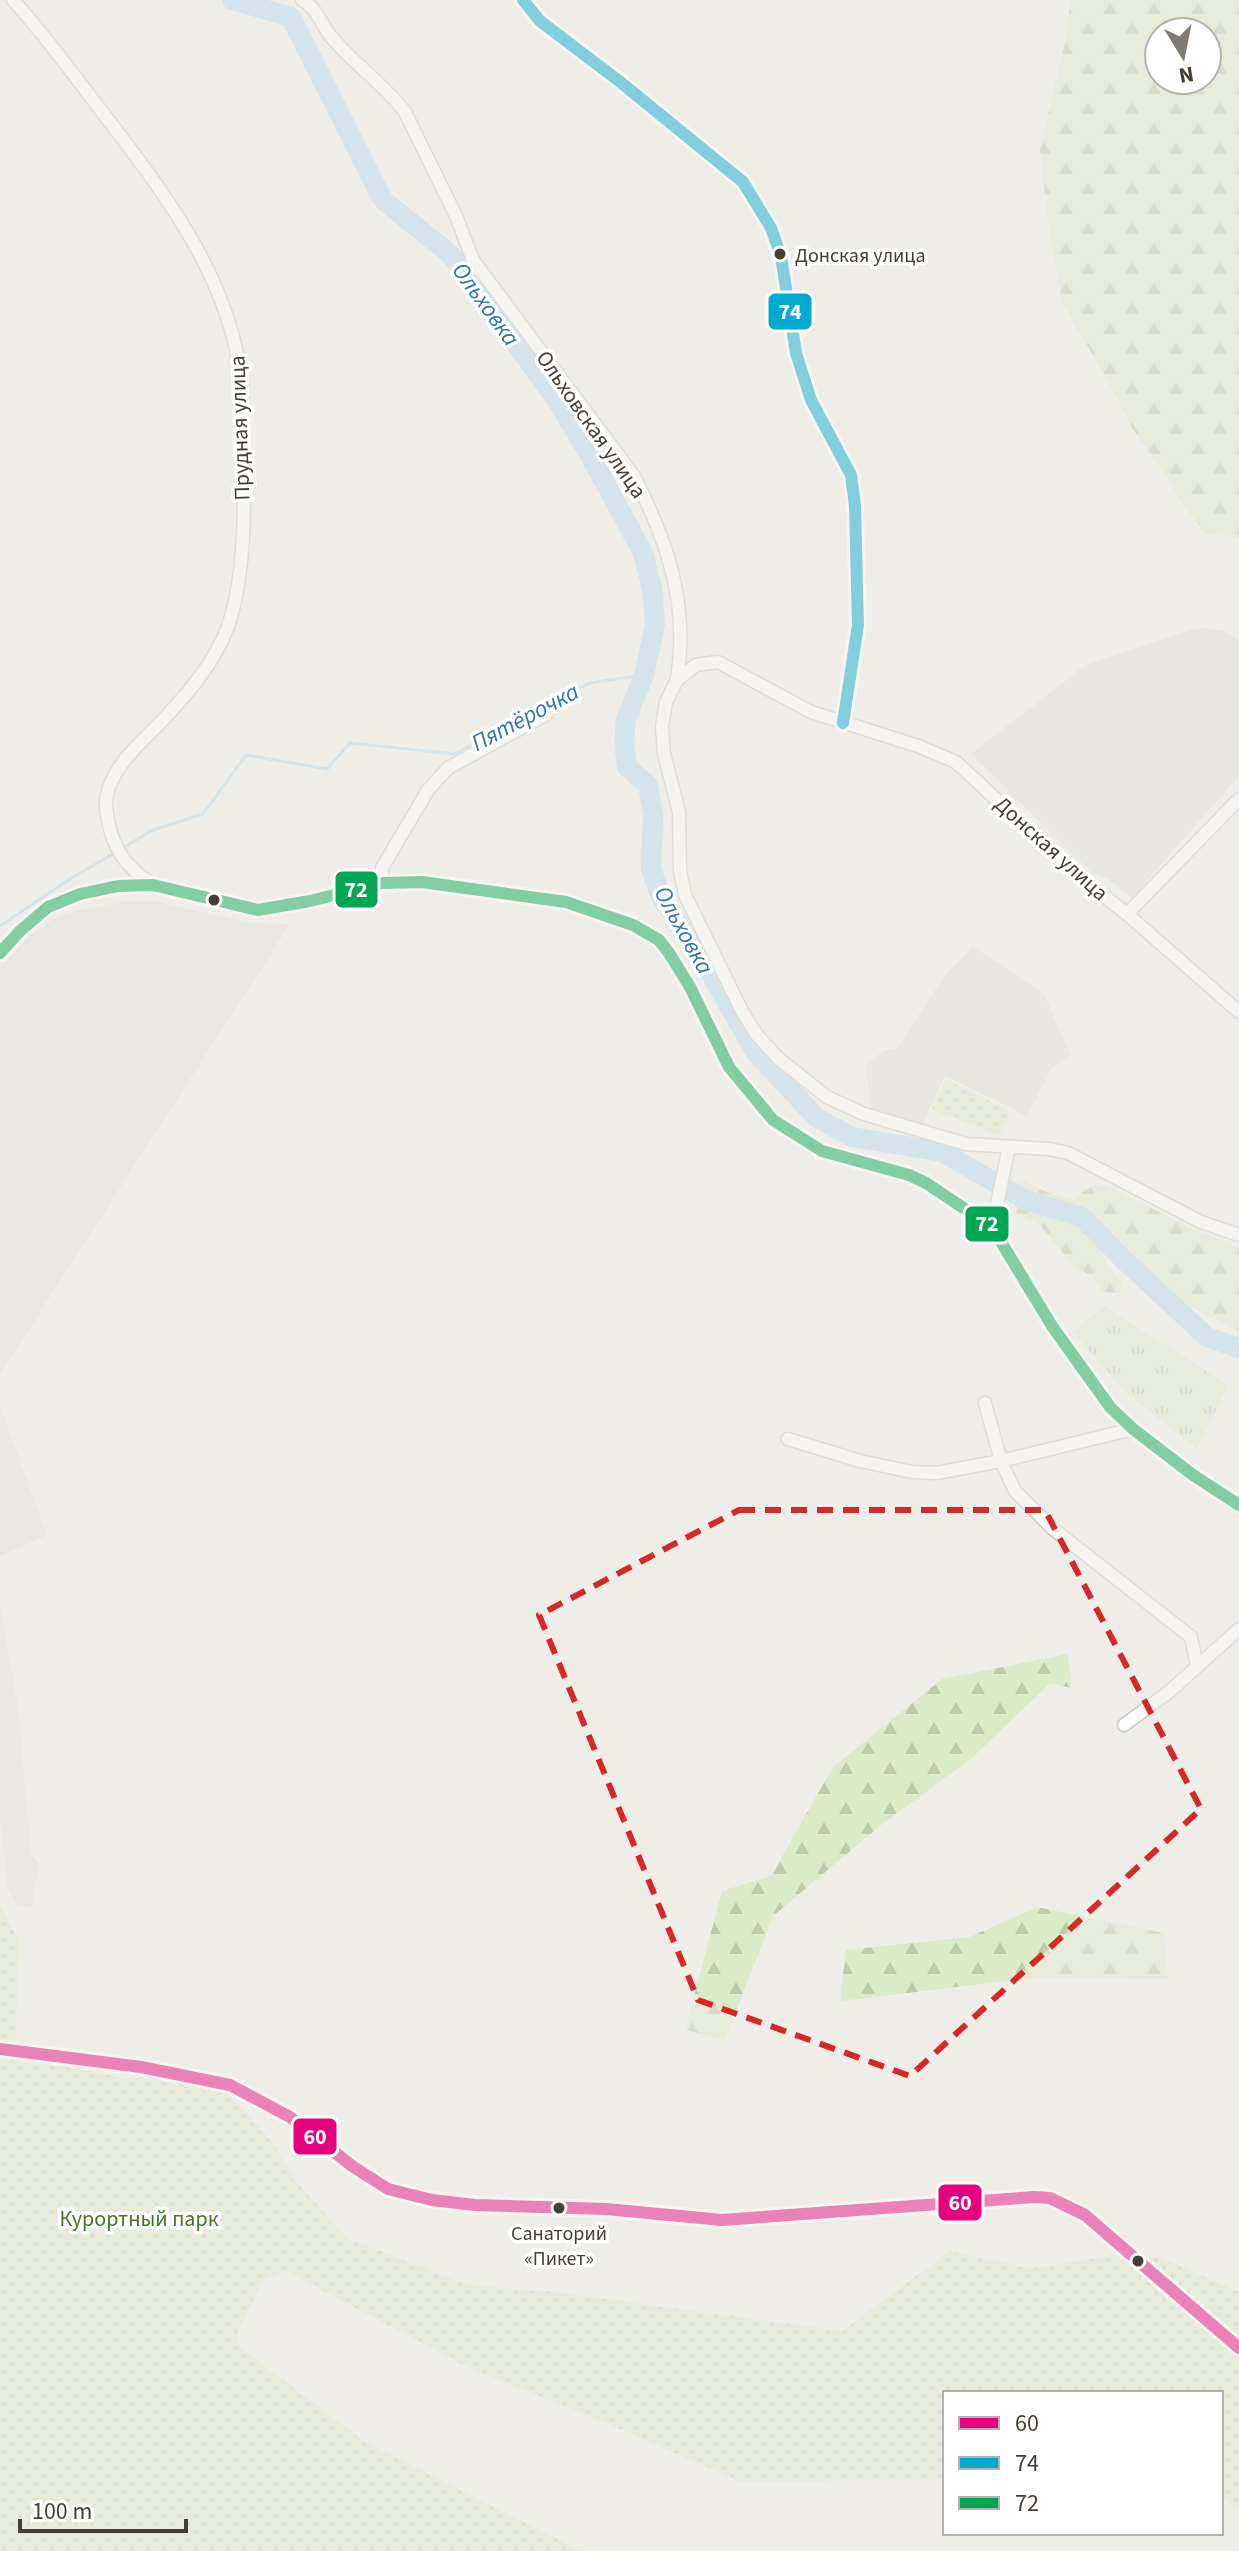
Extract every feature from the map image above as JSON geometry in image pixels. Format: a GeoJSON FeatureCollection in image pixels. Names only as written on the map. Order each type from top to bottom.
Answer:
{"type":"FeatureCollection","features":[{"type":"Feature","properties":{"kind":"street","name":"Прудная улица"},"geometry":{"type":"LineString","coordinates":[[13,0],[123,136],[200,251],[231,324],[239,364],[242,535],[235,604],[228,628],[205,668],[159,724],[133,749],[106,799],[111,835],[123,861],[153,885]]}},
{"type":"Feature","properties":{"kind":"street","name":"Ольховская улица"},"geometry":{"type":"LineString","coordinates":[[302,0],[308,3],[330,36],[395,98],[405,112],[456,216],[473,260],[634,476],[653,513],[667,554],[679,607],[682,645],[677,680],[666,702],[662,726],[664,754],[679,812],[680,871],[685,895],[757,1035],[779,1059],[827,1097],[864,1114],[966,1144],[1068,1153],[1201,1222],[1239,1235]]}},
{"type":"Feature","properties":{"kind":"street"},"geometry":{"type":"LineString","coordinates":[[523,0],[540,21],[743,182],[771,228],[781,256],[796,353],[811,400],[851,475],[855,506],[858,625],[843,723]]}},
{"type":"Feature","properties":{"kind":"street","name":"Донская улица"},"geometry":{"type":"LineString","coordinates":[[677,680],[696,665],[718,662],[811,712],[918,746],[956,762],[1081,878],[1239,1012]]}},
{"type":"Feature","properties":{"kind":"street"},"geometry":{"type":"LineString","coordinates":[[382,883],[382,868],[428,790],[448,768],[547,714]]}},
{"type":"Feature","properties":{"kind":"street"},"geometry":{"type":"LineString","coordinates":[[1127,914],[1236,808]]}},
{"type":"Feature","properties":{"kind":"street"},"geometry":{"type":"LineString","coordinates":[[0,953],[48,907],[80,894],[118,886],[153,885],[258,910],[382,883],[422,882],[566,902],[646,932],[659,940],[680,968],[729,1067],[773,1120],[822,1151],[909,1175],[926,1183],[992,1227],[1071,1355],[1110,1407],[1133,1429],[1193,1475],[1239,1505]]}},
{"type":"Feature","properties":{"kind":"street"},"geometry":{"type":"LineString","coordinates":[[992,1227],[1009,1147]]}},
{"type":"Feature","properties":{"kind":"street"},"geometry":{"type":"LineString","coordinates":[[985,1403],[1001,1461],[1015,1491],[1052,1528],[1191,1637],[1197,1666]]}},
{"type":"Feature","properties":{"kind":"street"},"geometry":{"type":"LineString","coordinates":[[788,1439],[860,1461],[912,1472],[936,1473],[1001,1461],[1133,1429]]}},
{"type":"Feature","properties":{"kind":"street"},"geometry":{"type":"LineString","coordinates":[[1124,1725],[1170,1691],[1239,1629]]}},
{"type":"Feature","properties":{"kind":"street"},"geometry":{"type":"LineString","coordinates":[[0,2049],[150,2068],[230,2085],[290,2117],[352,2166],[388,2189],[432,2200],[475,2205],[606,2209],[722,2220],[1050,2198],[1085,2215],[1239,2348]]}},
{"type":"Feature","properties":{"kind":"highlighted area"},"geometry":{"type":"Polygon","coordinates":[[[739,1510],[1045,1510],[1201,1809],[910,2076],[698,2000],[539,1615],[739,1510]]]}},
{"type":"Feature","properties":{"kind":"shaded area"},"geometry":{"type":"Polygon","coordinates":[[[1207,628],[1224,631],[1239,640],[1239,776],[1132,898],[1109,879],[1093,874],[971,754],[1087,664],[1191,630],[1207,628]]]}},
{"type":"Feature","properties":{"kind":"shaded area"},"geometry":{"type":"Polygon","coordinates":[[[152,901],[251,923],[290,924],[0,1374],[0,968],[26,939],[53,919],[122,902],[152,901]]]}},
{"type":"Feature","properties":{"kind":"shaded area"},"geometry":{"type":"Polygon","coordinates":[[[973,947],[1043,992],[1071,1055],[1052,1068],[1027,1116],[945,1076],[922,1125],[871,1111],[866,1065],[883,1051],[897,1048],[946,973],[973,947]]]}},
{"type":"Feature","properties":{"kind":"shaded area"},"geometry":{"type":"Polygon","coordinates":[[[0,1407],[47,1535],[0,1556],[0,1407]]]}},
{"type":"Feature","properties":{"kind":"shaded area"},"geometry":{"type":"Polygon","coordinates":[[[0,1603],[18,1708],[31,1855],[40,1865],[32,1908],[16,1904],[8,1889],[0,1816],[0,1603]]]}},
{"type":"Feature","properties":{"kind":"green space"},"geometry":{"type":"Polygon","coordinates":[[[1070,0],[1239,0],[1239,538],[1205,533],[1183,504],[1132,428],[1062,303],[1040,148],[1067,34],[1070,0]]]}},
{"type":"Feature","properties":{"kind":"green space"},"geometry":{"type":"Polygon","coordinates":[[[946,1079],[1010,1111],[999,1135],[932,1110],[946,1079]]]}},
{"type":"Feature","properties":{"kind":"green space"},"geometry":{"type":"Polygon","coordinates":[[[1024,1181],[1074,1200],[1088,1188],[1106,1185],[1194,1230],[1239,1247],[1239,1332],[1176,1299],[1092,1216],[1018,1190],[1024,1181]]]}},
{"type":"Feature","properties":{"kind":"green space"},"geometry":{"type":"Polygon","coordinates":[[[1014,1206],[1036,1209],[1061,1218],[1092,1238],[1123,1285],[1119,1293],[1103,1292],[1093,1277],[1073,1265],[1040,1225],[1018,1214],[1014,1206]]]}},
{"type":"Feature","properties":{"kind":"green space"},"geometry":{"type":"Polygon","coordinates":[[[1104,1306],[1228,1385],[1197,1449],[1126,1393],[1073,1332],[1104,1306]]]}},
{"type":"Feature","properties":{"kind":"green space"},"geometry":{"type":"Polygon","coordinates":[[[1068,1654],[1071,1688],[1050,1683],[973,1757],[881,1825],[773,1916],[725,2040],[685,2030],[722,1891],[771,1876],[833,1767],[942,1679],[1068,1654]]]}},
{"type":"Feature","properties":{"kind":"green space","name":"Курортный парк"},"geometry":{"type":"Polygon","coordinates":[[[0,1906],[19,1940],[15,2056],[124,2078],[169,2078],[229,2095],[270,2139],[298,2184],[348,2239],[468,2285],[553,2292],[842,2331],[950,2251],[1031,2269],[1114,2255],[1160,2257],[1239,2292],[1239,2510],[1223,2498],[1223,2391],[943,2391],[943,2479],[741,2482],[602,2421],[467,2367],[286,2271],[263,2280],[236,2335],[239,2347],[364,2441],[581,2551],[0,2551],[0,1906]]]}},
{"type":"Feature","properties":{"kind":"green space"},"geometry":{"type":"Polygon","coordinates":[[[1037,1907],[1164,1933],[1168,1979],[1041,1977],[840,2001],[846,1950],[970,1937],[1037,1907]]]}},
{"type":"Feature","properties":{"kind":"waterway","name":"Ольховка"},"geometry":{"type":"LineString","coordinates":[[232,0],[291,17],[383,200],[450,254],[556,399],[643,553],[652,588],[655,624],[644,675],[626,719],[624,742],[627,767],[648,785],[653,815],[651,868],[660,895],[711,974],[756,1053],[817,1118],[852,1137],[942,1152],[1026,1200],[1082,1217],[1207,1337],[1239,1348]]}},
{"type":"Feature","properties":{"kind":"waterway","name":"Пятёрочка"},"geometry":{"type":"LineString","coordinates":[[121,849],[153,830],[203,814],[246,755],[327,769],[350,743],[455,754],[590,683],[644,675]]}},
{"type":"Feature","properties":{"kind":"waterway","name":"Пятёрочка"},"geometry":{"type":"LineString","coordinates":[[0,926],[115,853]]}},
{"type":"Feature","properties":{"kind":"transit line","name":"74"},"geometry":{"type":"LineString","coordinates":[[523,0],[540,21],[743,182],[771,228],[781,256],[796,353],[811,400],[851,475],[855,506],[858,625],[843,723]]}},
{"type":"Feature","properties":{"kind":"transit line","name":"72"},"geometry":{"type":"LineString","coordinates":[[0,953],[48,907],[80,894],[118,886],[153,885],[258,910],[382,883],[422,882],[566,902],[633,925],[659,940],[669,953],[690,987],[729,1067],[773,1120],[822,1151],[909,1175],[926,1183],[992,1227],[1052,1326],[1110,1407],[1133,1429],[1193,1475],[1239,1505]]}},
{"type":"Feature","properties":{"kind":"transit line","name":"60"},"geometry":{"type":"LineString","coordinates":[[0,2049],[141,2067],[230,2085],[290,2117],[352,2166],[388,2189],[432,2200],[475,2205],[606,2209],[722,2220],[1050,2198],[1085,2215],[1239,2348]]}},
{"type":"Feature","properties":{"kind":"place","name":"Донская улица"},"geometry":{"type":"Point","coordinates":[780,254]}},
{"type":"Feature","properties":{"kind":"place","name":"Санаторий «Пикет»"},"geometry":{"type":"Point","coordinates":[559,2208]}}]}
